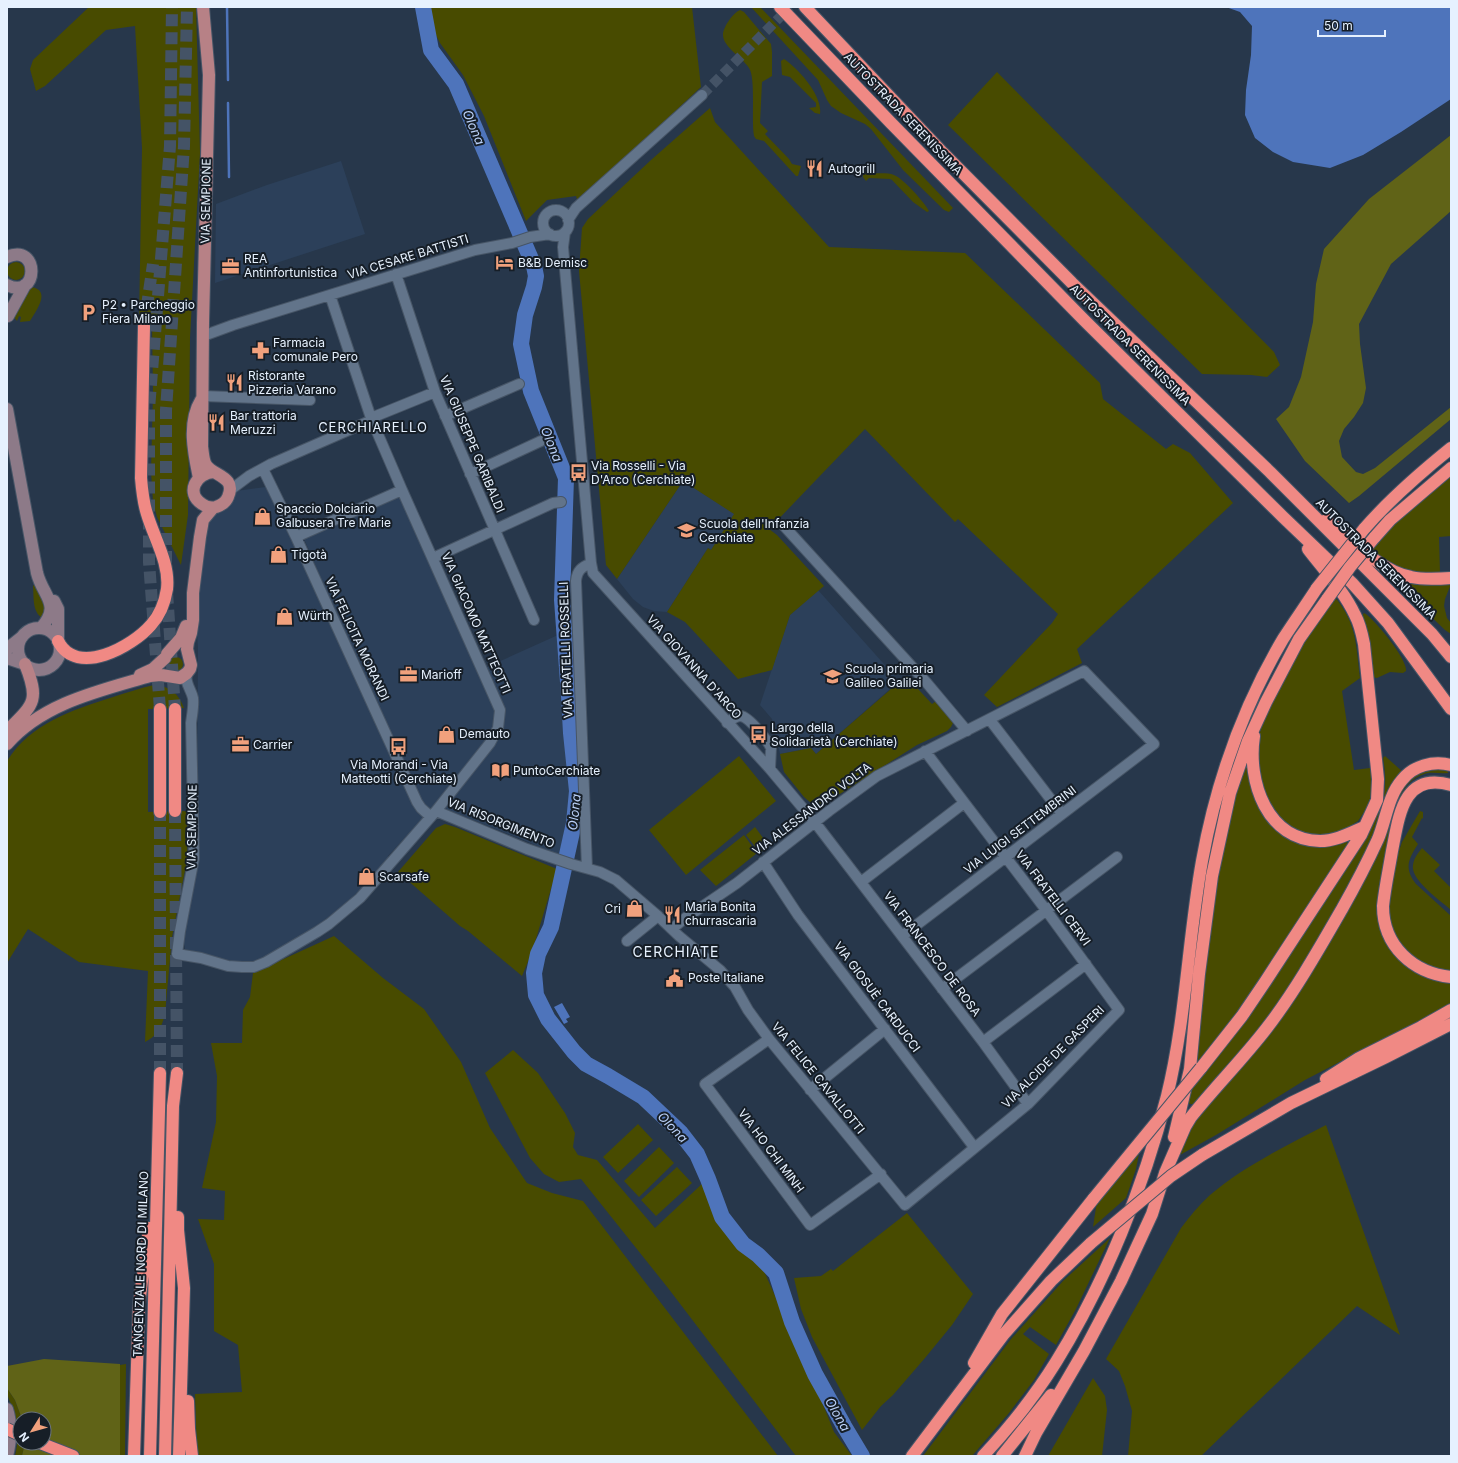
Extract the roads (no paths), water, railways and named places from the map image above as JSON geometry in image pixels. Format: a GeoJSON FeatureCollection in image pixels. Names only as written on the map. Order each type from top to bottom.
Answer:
{"type":"FeatureCollection","features":[{"type":"Feature","properties":{"kind":"highway","name":"AUTOSTRADA SERENISSIMA"},"geometry":{"type":"LineString","coordinates":[[780,7],[891,124],[1084,320],[1376,608],[1451,709]]}},
{"type":"Feature","properties":{"kind":"highway","name":"AUTOSTRADA SERENISSIMA"},"geometry":{"type":"LineString","coordinates":[[804,7],[943,153],[1072,283],[1270,472],[1432,634],[1451,657]]}},
{"type":"Feature","properties":{"kind":"highway"},"geometry":{"type":"LineString","coordinates":[[58,641],[64,650],[75,656],[89,658],[108,654],[124,647],[147,629],[156,619],[165,600],[167,583],[165,567],[146,512],[142,492],[144,326]]}},
{"type":"Feature","properties":{"kind":"highway"},"geometry":{"type":"LineString","coordinates":[[983,1456],[1015,1419],[1060,1356],[1104,1271],[1144,1171],[1167,1096],[1173,1066],[1185,994],[1193,919],[1208,831],[1223,775],[1244,719],[1270,662],[1284,638],[1318,588],[1364,529],[1413,479],[1451,448]]}},
{"type":"Feature","properties":{"kind":"highway"},"geometry":{"type":"LineString","coordinates":[[1025,1456],[1036,1433],[1105,1312],[1152,1214],[1165,1173],[1182,1110],[1190,1069],[1199,974],[1212,876],[1219,840],[1237,771],[1248,741],[1286,662],[1310,622],[1350,567],[1394,516],[1451,468]]}},
{"type":"Feature","properties":{"kind":"highway"},"geometry":{"type":"LineString","coordinates":[[1270,472],[1386,567],[1410,577],[1451,578]]}},
{"type":"Feature","properties":{"kind":"highway"},"geometry":{"type":"LineString","coordinates":[[951,1404],[1002,1314],[1242,1016],[1361,835],[1377,800],[1378,778],[1364,644],[1356,615],[1347,599],[1283,517]]}},
{"type":"Feature","properties":{"kind":"highway"},"geometry":{"type":"LineString","coordinates":[[160,708],[160,812]]}},
{"type":"Feature","properties":{"kind":"highway"},"geometry":{"type":"LineString","coordinates":[[175,709],[175,811]]}},
{"type":"Feature","properties":{"kind":"highway"},"geometry":{"type":"LineString","coordinates":[[1255,726],[1253,756],[1256,785],[1265,808],[1282,827],[1301,838],[1321,841],[1341,836],[1364,827]]}},
{"type":"Feature","properties":{"kind":"highway"},"geometry":{"type":"LineString","coordinates":[[1165,1173],[1182,1133],[1191,1117],[1247,1053],[1281,1009],[1338,916],[1369,859],[1398,785],[1409,774],[1422,766],[1440,763],[1451,765]]}},
{"type":"Feature","properties":{"kind":"highway"},"geometry":{"type":"LineString","coordinates":[[1451,785],[1438,782],[1426,783],[1414,789],[1404,801],[1398,821],[1384,893],[1383,911],[1385,928],[1403,956],[1421,969],[1451,977]]}},
{"type":"Feature","properties":{"kind":"highway"},"geometry":{"type":"LineString","coordinates":[[912,1456],[1004,1334],[1031,1303],[1051,1281],[1091,1243],[1152,1191],[1202,1155],[1291,1103],[1358,1058],[1421,1027],[1451,1010]]}},
{"type":"Feature","properties":{"kind":"highway"},"geometry":{"type":"LineString","coordinates":[[1291,1103],[1451,1024]]}},
{"type":"Feature","properties":{"kind":"highway","name":"TANGENZIALE NORD DI MILANO"},"geometry":{"type":"LineString","coordinates":[[150,1456],[160,1073]]}},
{"type":"Feature","properties":{"kind":"highway"},"geometry":{"type":"LineString","coordinates":[[165,1456],[174,1106],[177,1073]]}},
{"type":"Feature","properties":{"kind":"highway"},"geometry":{"type":"LineString","coordinates":[[174,1106],[180,1146],[178,1230],[184,1288],[179,1456]]}},
{"type":"Feature","properties":{"kind":"highway"},"geometry":{"type":"LineString","coordinates":[[134,1456],[139,1304],[148,1240],[149,1208],[158,1148]]}},
{"type":"Feature","properties":{"kind":"highway"},"geometry":{"type":"LineString","coordinates":[[184,1302],[189,1429],[192,1456]]}},
{"type":"Feature","properties":{"kind":"highway"},"geometry":{"type":"LineString","coordinates":[[1002,1456],[1031,1421],[1084,1351]]}},
{"type":"Feature","properties":{"kind":"highway"},"geometry":{"type":"LineString","coordinates":[[52,1448],[73,1456]]}},
{"type":"Feature","properties":{"kind":"main road","name":"VIA SEMPIONE"},"geometry":{"type":"LineString","coordinates":[[203,7],[209,75],[202,447],[204,462],[206,466],[214,472]]}},
{"type":"Feature","properties":{"kind":"main road","name":"VIA SEMPIONE"},"geometry":{"type":"LineString","coordinates":[[199,478],[195,462],[193,426],[195,409],[204,396]]}},
{"type":"Feature","properties":{"kind":"main road"},"geometry":{"type":"LineString","coordinates":[[118,686],[153,669],[181,638],[186,626],[186,592],[192,533],[197,511],[197,500],[194,488],[199,478],[203,474],[214,472],[226,479],[229,491],[224,503],[213,508],[201,504],[197,500]]}},
{"type":"Feature","properties":{"kind":"main road","name":"VIA SEMPIONE"},"geometry":{"type":"LineString","coordinates":[[187,673],[190,669],[190,660],[187,649],[193,620],[193,593],[200,537],[203,520],[213,508]]}},
{"type":"Feature","properties":{"kind":"main road"},"geometry":{"type":"LineString","coordinates":[[166,656],[176,651],[180,651],[188,656],[190,660]]}},
{"type":"Feature","properties":{"kind":"main road"},"geometry":{"type":"LineString","coordinates":[[166,656],[164,666],[165,671],[172,677]]}},
{"type":"Feature","properties":{"kind":"main road"},"geometry":{"type":"LineString","coordinates":[[7,731],[25,714],[32,701],[34,689],[25,664]]}},
{"type":"Feature","properties":{"kind":"main road"},"geometry":{"type":"LineString","coordinates":[[7,744],[27,725],[52,709],[118,686],[156,675],[180,678],[187,673]]}},
{"type":"Feature","properties":{"kind":"street"},"geometry":{"type":"LineString","coordinates":[[566,216],[702,95]]}},
{"type":"Feature","properties":{"kind":"street"},"geometry":{"type":"LineString","coordinates":[[563,248],[544,228],[543,224],[543,220],[548,213],[555,210],[566,216],[568,225],[565,232],[563,248],[591,563]]}},
{"type":"Feature","properties":{"kind":"street","name":"VIA CESARE BATTISTI"},"geometry":{"type":"LineString","coordinates":[[530,237],[543,224]]}},
{"type":"Feature","properties":{"kind":"street"},"geometry":{"type":"LineString","coordinates":[[551,235],[560,235],[565,232]]}},
{"type":"Feature","properties":{"kind":"street","name":"VIA CESARE BATTISTI"},"geometry":{"type":"LineString","coordinates":[[203,336],[233,325],[475,250],[512,243],[530,237],[551,235]]}},
{"type":"Feature","properties":{"kind":"street"},"geometry":{"type":"LineString","coordinates":[[7,256],[15,254],[21,255],[29,261],[32,272],[31,277],[7,318]]}},
{"type":"Feature","properties":{"kind":"street","name":"VIA GIUSEPPE GARIBALDI"},"geometry":{"type":"LineString","coordinates":[[396,274],[435,392],[470,474],[496,529],[534,620]]}},
{"type":"Feature","properties":{"kind":"street"},"geometry":{"type":"LineString","coordinates":[[7,318],[11,296],[8,286],[17,288],[25,285]]}},
{"type":"Feature","properties":{"kind":"street"},"geometry":{"type":"LineString","coordinates":[[296,537],[402,490],[372,419],[330,295]]}},
{"type":"Feature","properties":{"kind":"street"},"geometry":{"type":"LineString","coordinates":[[445,416],[520,384]]}},
{"type":"Feature","properties":{"kind":"street"},"geometry":{"type":"LineString","coordinates":[[229,491],[249,476],[263,469],[435,392]]}},
{"type":"Feature","properties":{"kind":"street"},"geometry":{"type":"LineString","coordinates":[[204,396],[310,400]]}},
{"type":"Feature","properties":{"kind":"street"},"geometry":{"type":"LineString","coordinates":[[7,409],[37,573],[51,607],[48,619],[41,628]]}},
{"type":"Feature","properties":{"kind":"street"},"geometry":{"type":"LineString","coordinates":[[470,474],[541,441]]}},
{"type":"Feature","properties":{"kind":"street","name":"VIA FELICITA MORANDI"},"geometry":{"type":"LineString","coordinates":[[263,469],[296,537],[418,802],[421,808],[434,814]]}},
{"type":"Feature","properties":{"kind":"street"},"geometry":{"type":"LineString","coordinates":[[226,479],[249,476]]}},
{"type":"Feature","properties":{"kind":"street","name":"VIA GIACOMO MATTEOTTI"},"geometry":{"type":"LineString","coordinates":[[402,490],[500,710],[498,728],[490,743],[434,814]]}},
{"type":"Feature","properties":{"kind":"street"},"geometry":{"type":"LineString","coordinates":[[433,558],[553,503],[561,502]]}},
{"type":"Feature","properties":{"kind":"street"},"geometry":{"type":"LineString","coordinates":[[784,526],[926,682],[967,731]]}},
{"type":"Feature","properties":{"kind":"street","name":"VIA GIOVANNA D'ARCO"},"geometry":{"type":"LineString","coordinates":[[591,563],[593,573],[596,578],[770,769],[815,822]]}},
{"type":"Feature","properties":{"kind":"street","name":"VIA FRATELLI ROSSELLI"},"geometry":{"type":"LineString","coordinates":[[587,868],[576,581],[578,571],[591,563]]}},
{"type":"Feature","properties":{"kind":"street"},"geometry":{"type":"LineString","coordinates":[[7,658],[37,669],[49,667],[58,657],[60,649],[58,641],[58,609],[55,601],[43,588]]}},
{"type":"Feature","properties":{"kind":"street"},"geometry":{"type":"LineString","coordinates":[[7,649],[30,630],[41,628],[51,632],[58,641]]}},
{"type":"Feature","properties":{"kind":"street"},"geometry":{"type":"LineString","coordinates":[[22,637],[18,652],[25,664]]}},
{"type":"Feature","properties":{"kind":"street","name":"VIA ALESSANDRO VOLTA"},"geometry":{"type":"LineString","coordinates":[[672,929],[684,919],[737,883],[762,862],[877,776],[1084,671],[1154,744]]}},
{"type":"Feature","properties":{"kind":"street","name":"VIA SEMPIONE"},"geometry":{"type":"LineString","coordinates":[[177,954],[194,858],[191,723],[193,704],[192,693],[186,680],[187,673]]}},
{"type":"Feature","properties":{"kind":"street","name":"VIA SEMPIONE"},"geometry":{"type":"LineString","coordinates":[[172,677],[185,693],[191,723]]}},
{"type":"Feature","properties":{"kind":"street"},"geometry":{"type":"LineString","coordinates":[[727,723],[734,718],[742,716],[755,727],[771,748],[770,769]]}},
{"type":"Feature","properties":{"kind":"street"},"geometry":{"type":"LineString","coordinates":[[990,720],[1062,814]]}},
{"type":"Feature","properties":{"kind":"street","name":"VIA LUIGI SETTEMBRINI"},"geometry":{"type":"LineString","coordinates":[[902,936],[1154,744]]}},
{"type":"Feature","properties":{"kind":"street","name":"VIA FRATELLI CERVI"},"geometry":{"type":"LineString","coordinates":[[926,751],[1086,964]]}},
{"type":"Feature","properties":{"kind":"street"},"geometry":{"type":"LineString","coordinates":[[861,882],[964,803]]}},
{"type":"Feature","properties":{"kind":"street","name":"VIA RISORGIMENTO"},"geometry":{"type":"LineString","coordinates":[[177,954],[201,958],[228,966],[254,967],[266,962],[313,935],[360,898],[434,814],[548,857],[600,872],[616,880],[658,916]]}},
{"type":"Feature","properties":{"kind":"street","name":"VIA FRANCESCO DE ROSA"},"geometry":{"type":"LineString","coordinates":[[815,822],[983,1042],[1028,1104]]}},
{"type":"Feature","properties":{"kind":"street"},"geometry":{"type":"LineString","coordinates":[[942,989],[1117,857]]}},
{"type":"Feature","properties":{"kind":"street","name":"VIA GIOSUÈ CARDUCCI"},"geometry":{"type":"LineString","coordinates":[[762,862],[798,915],[974,1147]]}},
{"type":"Feature","properties":{"kind":"street"},"geometry":{"type":"LineString","coordinates":[[627,941],[658,916]]}},
{"type":"Feature","properties":{"kind":"street","name":"VIA FELICE CAVALLOTTI"},"geometry":{"type":"LineString","coordinates":[[658,916],[715,965],[734,987],[748,1010],[769,1039],[905,1204]]}},
{"type":"Feature","properties":{"kind":"street"},"geometry":{"type":"LineString","coordinates":[[983,1042],[1086,964]]}},
{"type":"Feature","properties":{"kind":"street","name":"VIA ALCIDE DE GASPERI"},"geometry":{"type":"LineString","coordinates":[[905,1204],[1028,1104],[1119,1010],[1086,964]]}},
{"type":"Feature","properties":{"kind":"street"},"geometry":{"type":"LineString","coordinates":[[810,1090],[885,1029]]}},
{"type":"Feature","properties":{"kind":"street","name":"VIA HO CHI MINH"},"geometry":{"type":"LineString","coordinates":[[769,1039],[706,1084],[810,1225],[881,1174]]}},
{"type":"Feature","properties":{"kind":"street"},"geometry":{"type":"LineString","coordinates":[[7,1409],[11,1434],[7,1456]]}},
{"type":"Feature","properties":{"kind":"water"},"geometry":{"type":"Polygon","coordinates":[[[1226,7],[1451,7],[1451,99],[1363,155],[1330,168],[1293,162],[1273,152],[1255,138],[1245,115],[1246,90],[1251,55],[1252,26],[1240,12],[1226,7]]]}},
{"type":"Feature","properties":{"kind":"water"},"geometry":{"type":"Polygon","coordinates":[[[562,1003],[570,1017],[566,1019],[568,1022],[564,1024],[554,1007],[562,1003]]]}},
{"type":"Feature","properties":{"kind":"waterway"},"geometry":{"type":"LineString","coordinates":[[227,7],[228,80]]}},
{"type":"Feature","properties":{"kind":"waterway","name":"Olona"},"geometry":{"type":"LineString","coordinates":[[423,7],[431,50],[456,84],[534,266],[536,276],[525,315],[521,344],[531,391],[566,478],[562,600],[571,733],[577,791],[574,823],[551,927],[538,954],[534,973],[536,995],[548,1019],[574,1052],[586,1064],[643,1097],[680,1132],[697,1154],[722,1217],[743,1244],[758,1255],[776,1273],[792,1322],[815,1374],[862,1456]]}},
{"type":"Feature","properties":{"kind":"waterway"},"geometry":{"type":"LineString","coordinates":[[228,103],[229,177]]}},
{"type":"Feature","properties":{"kind":"tunnel"},"geometry":{"type":"LineString","coordinates":[[160,709],[149,562],[149,409],[170,146],[172,7]]}},
{"type":"Feature","properties":{"kind":"tunnel"},"geometry":{"type":"LineString","coordinates":[[166,563],[166,410],[184,146],[187,7]]}},
{"type":"Feature","properties":{"kind":"tunnel"},"geometry":{"type":"LineString","coordinates":[[702,95],[790,7]]}},
{"type":"Feature","properties":{"kind":"tunnel"},"geometry":{"type":"LineString","coordinates":[[144,326],[153,264]]}},
{"type":"Feature","properties":{"kind":"tunnel"},"geometry":{"type":"LineString","coordinates":[[167,592],[175,709]]}},
{"type":"Feature","properties":{"kind":"tunnel"},"geometry":{"type":"LineString","coordinates":[[175,811],[177,1073]]}},
{"type":"Feature","properties":{"kind":"tunnel"},"geometry":{"type":"LineString","coordinates":[[160,812],[160,1073]]}},
{"type":"Feature","properties":{"kind":"place","name":"Autogrill"},"geometry":{"type":"Point","coordinates":[815,169]}},
{"type":"Feature","properties":{"kind":"place","name":"B&B Demisc"},"geometry":{"type":"Point","coordinates":[505,263]}},
{"type":"Feature","properties":{"kind":"place","name":"REA Antinfortunistica"},"geometry":{"type":"Point","coordinates":[231,266]}},
{"type":"Feature","properties":{"kind":"place","name":"P2 • Parcheggio Fiera Milano"},"geometry":{"type":"Point","coordinates":[89,312]}},
{"type":"Feature","properties":{"kind":"place","name":"Farmacia comunale Pero"},"geometry":{"type":"Point","coordinates":[260,350]}},
{"type":"Feature","properties":{"kind":"place","name":"Ristorante Pizzeria Varano"},"geometry":{"type":"Point","coordinates":[235,383]}},
{"type":"Feature","properties":{"kind":"place","name":"Bar trattoria Meruzzi"},"geometry":{"type":"Point","coordinates":[217,423]}},
{"type":"Feature","properties":{"kind":"place","name":"Via Rosselli - Via D'Arco (Cerchiate)"},"geometry":{"type":"Point","coordinates":[578,473]}},
{"type":"Feature","properties":{"kind":"place","name":"Spaccio Dolciario Galbusera Tre Marie"},"geometry":{"type":"Point","coordinates":[263,516]}},
{"type":"Feature","properties":{"kind":"place","name":"Scuola dell'Infanzia Cerchiate"},"geometry":{"type":"Point","coordinates":[686,531]}},
{"type":"Feature","properties":{"kind":"place","name":"Tigotà"},"geometry":{"type":"Point","coordinates":[278,555]}},
{"type":"Feature","properties":{"kind":"place","name":"Würth"},"geometry":{"type":"Point","coordinates":[285,616]}},
{"type":"Feature","properties":{"kind":"place","name":"Marioff"},"geometry":{"type":"Point","coordinates":[408,675]}},
{"type":"Feature","properties":{"kind":"place","name":"Scuola primaria Galileo Galilei"},"geometry":{"type":"Point","coordinates":[832,676]}},
{"type":"Feature","properties":{"kind":"place","name":"Demauto"},"geometry":{"type":"Point","coordinates":[446,734]}},
{"type":"Feature","properties":{"kind":"place","name":"Largo della Solidarietà (Cerchiate)"},"geometry":{"type":"Point","coordinates":[758,735]}},
{"type":"Feature","properties":{"kind":"place","name":"Carrier"},"geometry":{"type":"Point","coordinates":[240,745]}},
{"type":"Feature","properties":{"kind":"place","name":"Via Morandi - Via Matteotti (Cerchiate)"},"geometry":{"type":"Point","coordinates":[399,746]}},
{"type":"Feature","properties":{"kind":"place","name":"PuntoCerchiate"},"geometry":{"type":"Point","coordinates":[500,771]}},
{"type":"Feature","properties":{"kind":"place","name":"Scarsafe"},"geometry":{"type":"Point","coordinates":[366,877]}},
{"type":"Feature","properties":{"kind":"place","name":"Cri"},"geometry":{"type":"Point","coordinates":[634,909]}},
{"type":"Feature","properties":{"kind":"place","name":"Maria Bonita churrascaria"},"geometry":{"type":"Point","coordinates":[672,914]}},
{"type":"Feature","properties":{"kind":"place","name":"Poste Italiane"},"geometry":{"type":"Point","coordinates":[675,978]}},
{"type":"Feature","properties":{"kind":"district","name":"CERCHIARELLO"},"geometry":{"type":"Point","coordinates":[373,427]}},
{"type":"Feature","properties":{"kind":"district","name":"CERCHIATE"},"geometry":{"type":"Point","coordinates":[676,952]}}]}
